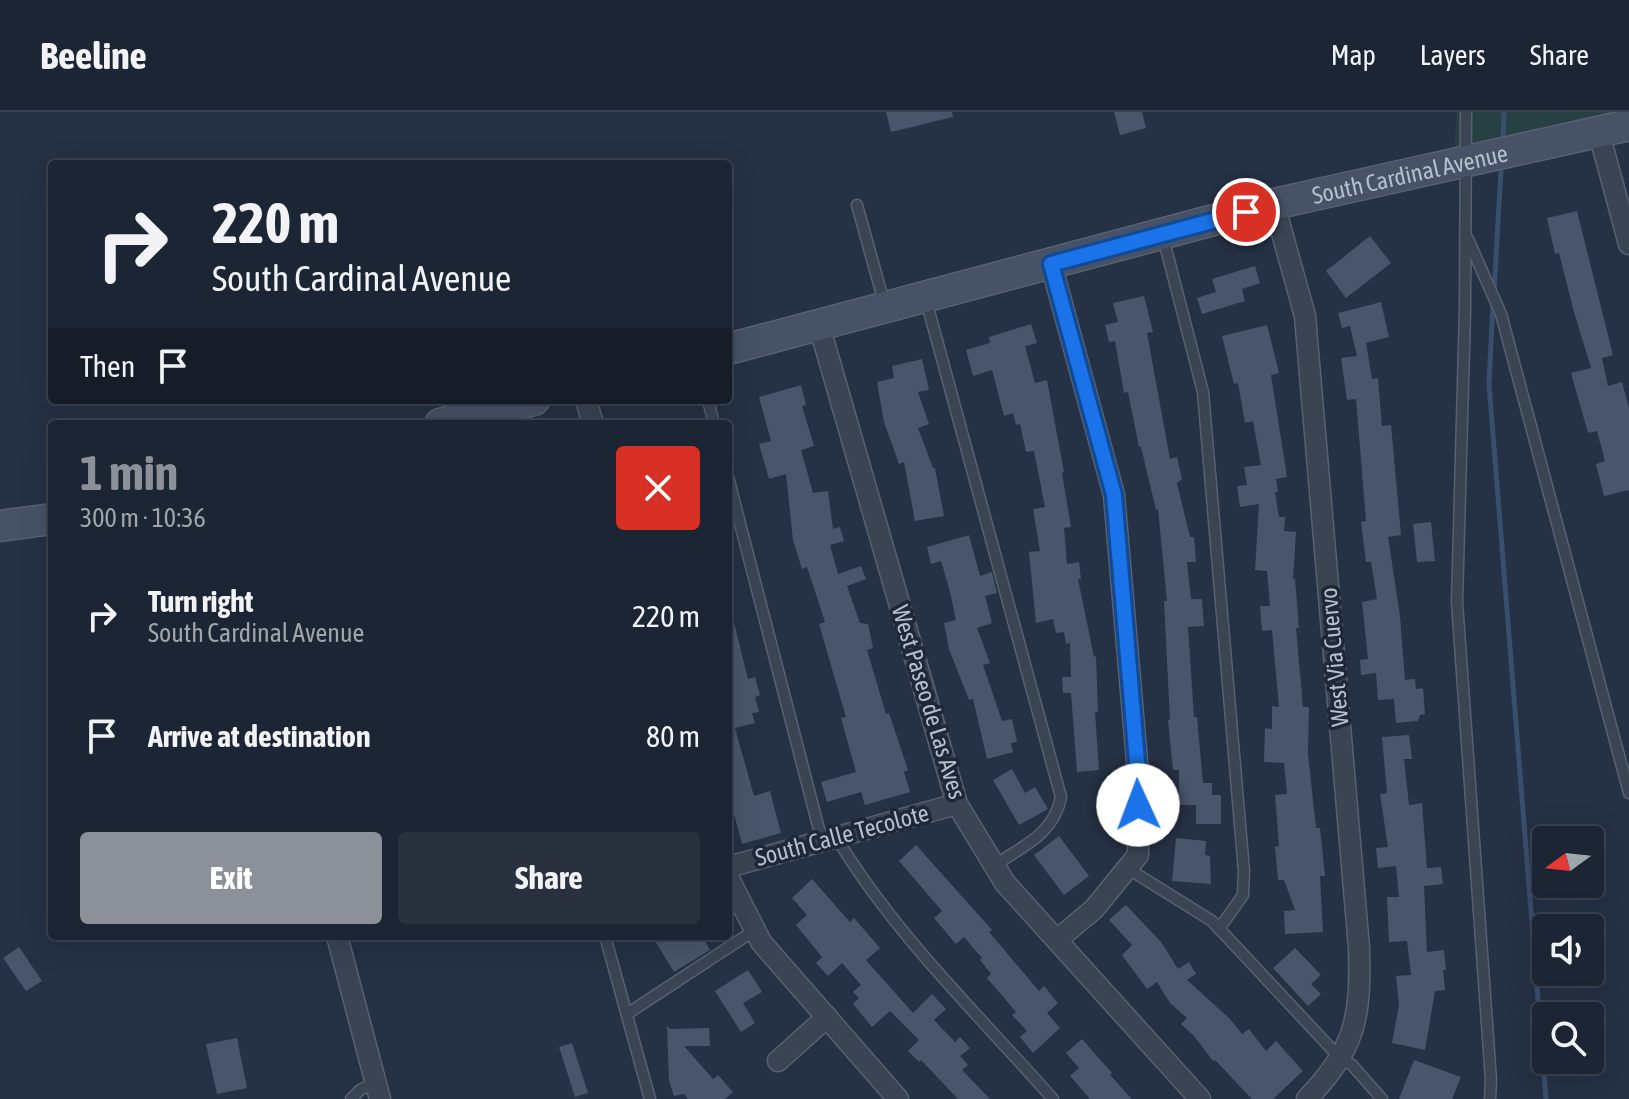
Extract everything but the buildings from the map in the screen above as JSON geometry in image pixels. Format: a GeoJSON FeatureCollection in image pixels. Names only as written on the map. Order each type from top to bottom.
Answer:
{"type":"FeatureCollection","features":[{"type":"Feature","properties":{"kind":"main road","name":"South Cardinal Avenue"},"geometry":{"type":"LineString","coordinates":[[732,348],[1274,204],[1629,125]]}},
{"type":"Feature","properties":{"kind":"main road"},"geometry":{"type":"LineString","coordinates":[[463,420],[520,404]]}},
{"type":"Feature","properties":{"kind":"main road"},"geometry":{"type":"LineString","coordinates":[[0,526],[48,520]]}},
{"type":"Feature","properties":{"kind":"street"},"geometry":{"type":"LineString","coordinates":[[1599,133],[1629,244]]}},
{"type":"Feature","properties":{"kind":"street","name":"West Via Cuervo"},"geometry":{"type":"LineString","coordinates":[[1274,204],[1305,316],[1358,937],[1360,992],[1350,1041],[1330,1074],[1307,1099]]}},
{"type":"Feature","properties":{"kind":"street"},"geometry":{"type":"LineString","coordinates":[[1051,264],[1114,495],[1139,784],[1138,855],[1094,909],[1057,940]]}},
{"type":"Feature","properties":{"kind":"street","name":"West Paseo de Las Aves"},"geometry":{"type":"LineString","coordinates":[[819,325],[957,804],[1005,883],[1200,1099]]}},
{"type":"Feature","properties":{"kind":"street","name":"South Calle Tecolote"},"geometry":{"type":"LineString","coordinates":[[732,866],[957,804]]}},
{"type":"Feature","properties":{"kind":"street"},"geometry":{"type":"LineString","coordinates":[[732,885],[761,942],[898,1099]]}},
{"type":"Feature","properties":{"kind":"street"},"geometry":{"type":"LineString","coordinates":[[338,940],[378,1090]]}},
{"type":"Feature","properties":{"kind":"street"},"geometry":{"type":"LineString","coordinates":[[778,1061],[827,1017]]}},
{"type":"Feature","properties":{"kind":"lane"},"geometry":{"type":"LineString","coordinates":[[1466,112],[1457,602],[1490,1099]]}},
{"type":"Feature","properties":{"kind":"lane"},"geometry":{"type":"LineString","coordinates":[[857,205],[886,308]]}},
{"type":"Feature","properties":{"kind":"lane"},"geometry":{"type":"LineString","coordinates":[[1162,234],[1203,392],[1244,871],[1243,895],[1219,929]]}},
{"type":"Feature","properties":{"kind":"lane"},"geometry":{"type":"LineString","coordinates":[[1466,234],[1501,314],[1629,793]]}},
{"type":"Feature","properties":{"kind":"lane"},"geometry":{"type":"LineString","coordinates":[[926,298],[1061,797],[1058,815],[1045,831],[995,865]]}},
{"type":"Feature","properties":{"kind":"lane"},"geometry":{"type":"LineString","coordinates":[[732,491],[829,839],[967,1007],[1053,1099]]}},
{"type":"Feature","properties":{"kind":"lane"},"geometry":{"type":"LineString","coordinates":[[1127,868],[1212,921],[1382,1099]]}},
{"type":"Feature","properties":{"kind":"lane"},"geometry":{"type":"LineString","coordinates":[[627,1014],[755,930]]}},
{"type":"Feature","properties":{"kind":"lane"},"geometry":{"type":"LineString","coordinates":[[606,940],[650,1099]]}},
{"type":"Feature","properties":{"kind":"lane"},"geometry":{"type":"LineString","coordinates":[[351,1099],[360,1090],[378,1090]]}},
{"type":"Feature","properties":{"kind":"green space"},"geometry":{"type":"Polygon","coordinates":[[[1457,112],[1629,112],[1454,151],[1457,112]]]}},
{"type":"Feature","properties":{"kind":"waterway"},"geometry":{"type":"LineString","coordinates":[[1503,139],[1504,112]]}},
{"type":"Feature","properties":{"kind":"waterway"},"geometry":{"type":"LineString","coordinates":[[1494,292],[1501,170]]}},
{"type":"Feature","properties":{"kind":"waterway"},"geometry":{"type":"LineString","coordinates":[[1493,302],[1489,384],[1546,1099]]}},
{"type":"Feature","properties":{"kind":"route"},"geometry":{"type":"LineString","coordinates":[[1138,805],[1139,784],[1114,495],[1051,264],[1246,212]]}}]}
